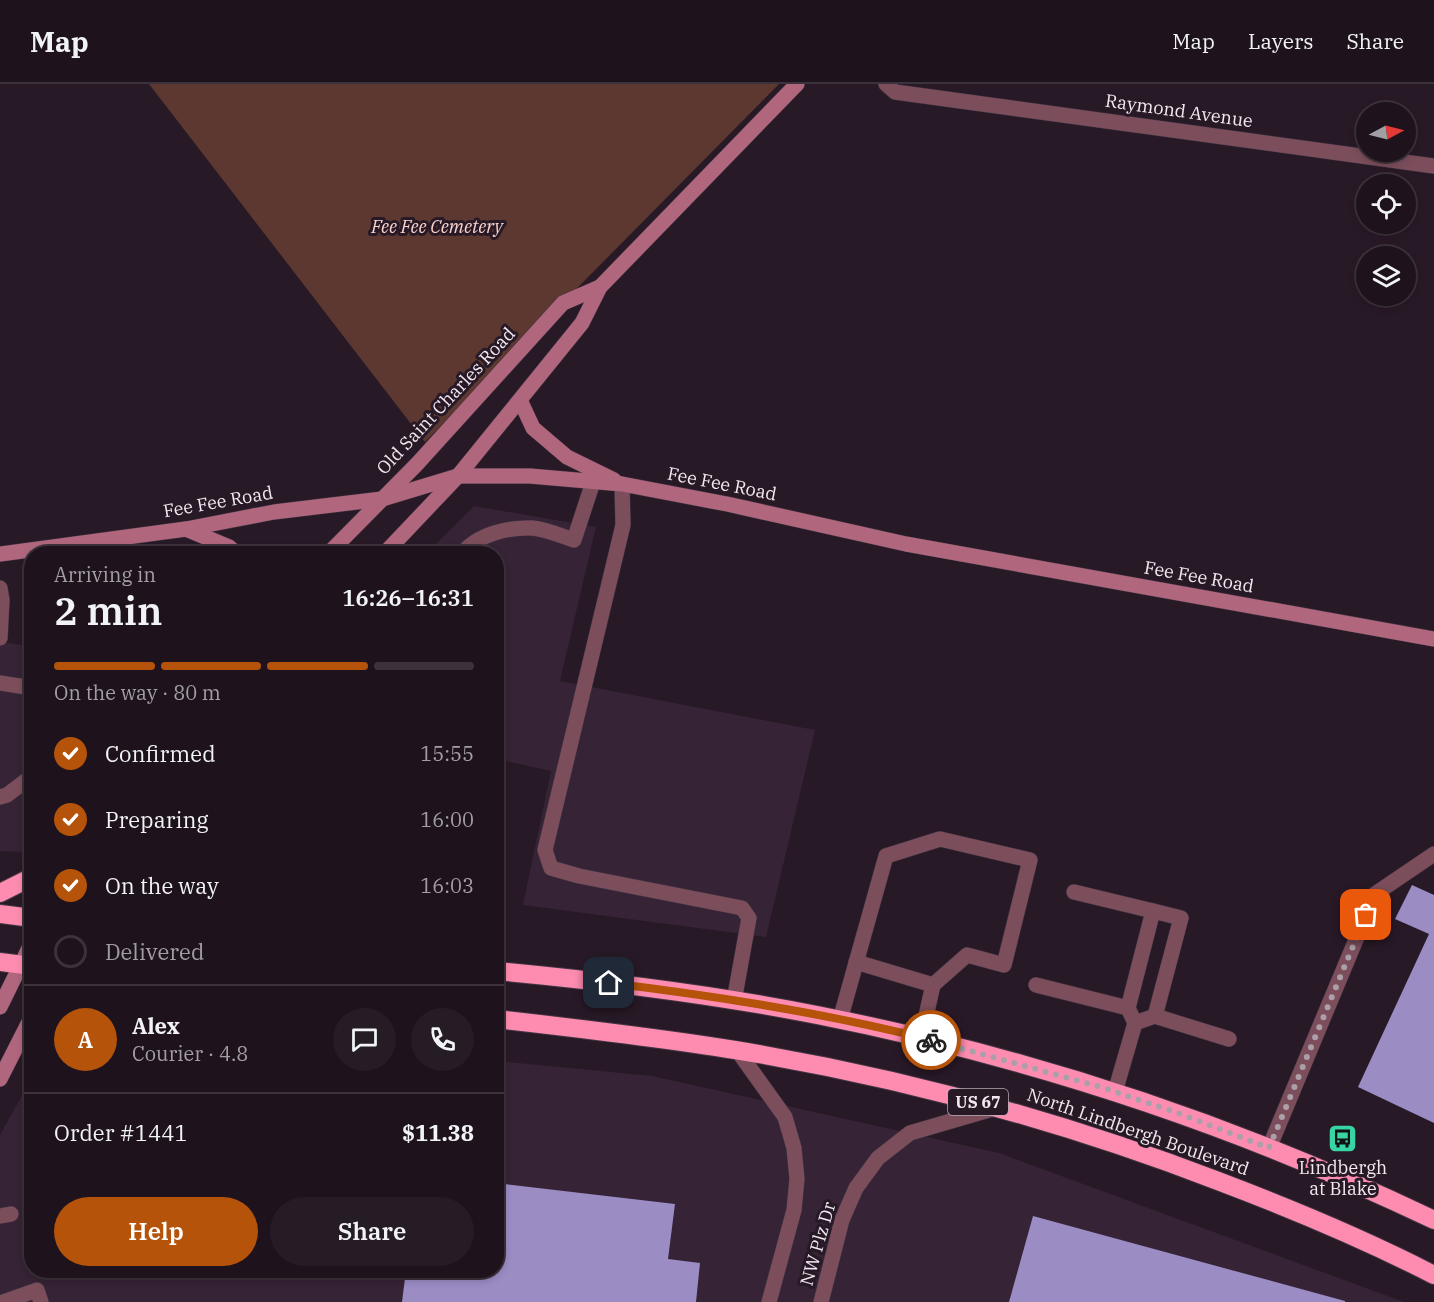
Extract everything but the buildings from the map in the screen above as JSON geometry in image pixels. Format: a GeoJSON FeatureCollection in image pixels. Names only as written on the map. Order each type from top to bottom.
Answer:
{"type":"FeatureCollection","features":[{"type":"Feature","properties":{"kind":"highway"},"geometry":{"type":"LineString","coordinates":[[0,893],[24,881]]}},
{"type":"Feature","properties":{"kind":"highway"},"geometry":{"type":"LineString","coordinates":[[0,915],[24,917]]}},
{"type":"Feature","properties":{"kind":"highway"},"geometry":{"type":"LineString","coordinates":[[0,962],[24,965]]}},
{"type":"Feature","properties":{"kind":"highway","name":"North Lindbergh Boulevard"},"geometry":{"type":"LineString","coordinates":[[504,971],[734,1001],[840,1020],[921,1038],[1114,1092],[1178,1113],[1310,1164],[1434,1220]]}},
{"type":"Feature","properties":{"kind":"highway","name":"North Lindbergh Boulevard"},"geometry":{"type":"LineString","coordinates":[[504,1020],[737,1050],[885,1079],[999,1107],[1167,1161],[1330,1226],[1434,1275]]}},
{"type":"Feature","properties":{"kind":"highway"},"geometry":{"type":"LineString","coordinates":[[1413,1264],[1434,1287]]}},
{"type":"Feature","properties":{"kind":"street","name":"Old Saint Charles Road"},"geometry":{"type":"LineString","coordinates":[[392,546],[458,476],[582,323],[600,287],[797,84]]}},
{"type":"Feature","properties":{"kind":"street","name":"Raymond Avenue"},"geometry":{"type":"LineString","coordinates":[[886,84],[896,92],[1434,166]]}},
{"type":"Feature","properties":{"kind":"street","name":"Old Saint Charles Road"},"geometry":{"type":"LineString","coordinates":[[336,546],[424,456],[563,303],[600,287]]}},
{"type":"Feature","properties":{"kind":"street"},"geometry":{"type":"LineString","coordinates":[[520,400],[533,428],[567,457],[622,484],[622,525],[545,850],[551,868],[579,876],[742,908],[749,918],[734,1001]]}},
{"type":"Feature","properties":{"kind":"street","name":"Fee Fee Road"},"geometry":{"type":"LineString","coordinates":[[60,546],[186,529],[274,512],[382,499],[458,476],[530,476],[622,484],[727,504],[906,544],[1434,639]]}},
{"type":"Feature","properties":{"kind":"street"},"geometry":{"type":"LineString","coordinates":[[473,546],[486,536],[511,529],[534,528],[574,540],[593,482]]}},
{"type":"Feature","properties":{"kind":"street"},"geometry":{"type":"LineString","coordinates":[[186,529],[227,546]]}},
{"type":"Feature","properties":{"kind":"street","name":"Fee Fee Road"},"geometry":{"type":"LineString","coordinates":[[0,554],[24,551]]}},
{"type":"Feature","properties":{"kind":"street"},"geometry":{"type":"LineString","coordinates":[[0,588],[3,600],[0,638]]}},
{"type":"Feature","properties":{"kind":"street"},"geometry":{"type":"LineString","coordinates":[[0,683],[24,687]]}},
{"type":"Feature","properties":{"kind":"street"},"geometry":{"type":"LineString","coordinates":[[0,797],[7,795],[24,782]]}},
{"type":"Feature","properties":{"kind":"street"},"geometry":{"type":"LineString","coordinates":[[840,1020],[886,856],[940,839],[1030,860],[1004,965],[967,955],[933,985],[921,1038]]}},
{"type":"Feature","properties":{"kind":"street"},"geometry":{"type":"LineString","coordinates":[[1269,1148],[1375,894],[1434,854]]}},
{"type":"Feature","properties":{"kind":"street"},"geometry":{"type":"LineString","coordinates":[[1074,892],[1181,918],[1155,1016]]}},
{"type":"Feature","properties":{"kind":"street"},"geometry":{"type":"LineString","coordinates":[[1114,1092],[1136,1023],[1128,1008],[1153,911]]}},
{"type":"Feature","properties":{"kind":"street"},"geometry":{"type":"LineString","coordinates":[[856,962],[933,985]]}},
{"type":"Feature","properties":{"kind":"street"},"geometry":{"type":"LineString","coordinates":[[0,1007],[24,968]]}},
{"type":"Feature","properties":{"kind":"street"},"geometry":{"type":"LineString","coordinates":[[1036,985],[1128,1008]]}},
{"type":"Feature","properties":{"kind":"street"},"geometry":{"type":"LineString","coordinates":[[1136,1023],[1155,1016],[1228,1039]]}},
{"type":"Feature","properties":{"kind":"street"},"geometry":{"type":"LineString","coordinates":[[0,1079],[24,1032]]}},
{"type":"Feature","properties":{"kind":"street","name":"NW Plz Dr"},"geometry":{"type":"LineString","coordinates":[[737,1050],[785,1117],[794,1148],[797,1179],[794,1210],[769,1302]]}},
{"type":"Feature","properties":{"kind":"street","name":"NW Plz Dr"},"geometry":{"type":"LineString","coordinates":[[821,1302],[842,1220],[856,1188],[878,1158],[910,1133],[999,1107]]}},
{"type":"Feature","properties":{"kind":"street"},"geometry":{"type":"LineString","coordinates":[[3,1302],[37,1290],[41,1302]]}},
{"type":"Feature","properties":{"kind":"shaded area"},"geometry":{"type":"Polygon","coordinates":[[[474,506],[596,527],[560,681],[815,730],[766,937],[523,905],[551,771],[504,761],[504,546],[434,546],[474,506]]]}},
{"type":"Feature","properties":{"kind":"shaded area"},"geometry":{"type":"Polygon","coordinates":[[[0,642],[24,645],[24,851],[0,851],[0,642]]]}},
{"type":"Feature","properties":{"kind":"shaded area"},"geometry":{"type":"Polygon","coordinates":[[[504,1062],[652,1076],[999,1153],[1404,1302],[0,1302],[0,1135],[24,1092],[24,1278],[504,1278],[504,1062]]]}},
{"type":"Feature","properties":{"kind":"green space","name":"Fee Fee Cemetery"},"geometry":{"type":"Polygon","coordinates":[[[149,84],[779,84],[425,442],[149,84]]]}},
{"type":"Feature","properties":{"kind":"way so far"},"geometry":{"type":"LineString","coordinates":[[931,1040],[1101,1087],[1178,1113],[1269,1148],[1366,915]]}},
{"type":"Feature","properties":{"kind":"place","name":"Lindbergh at Blake"},"geometry":{"type":"Point","coordinates":[1343,1139]}},
{"type":"Feature","properties":{"kind":"route"},"geometry":{"type":"LineString","coordinates":[[609,983],[816,1015],[931,1040]]}}]}
